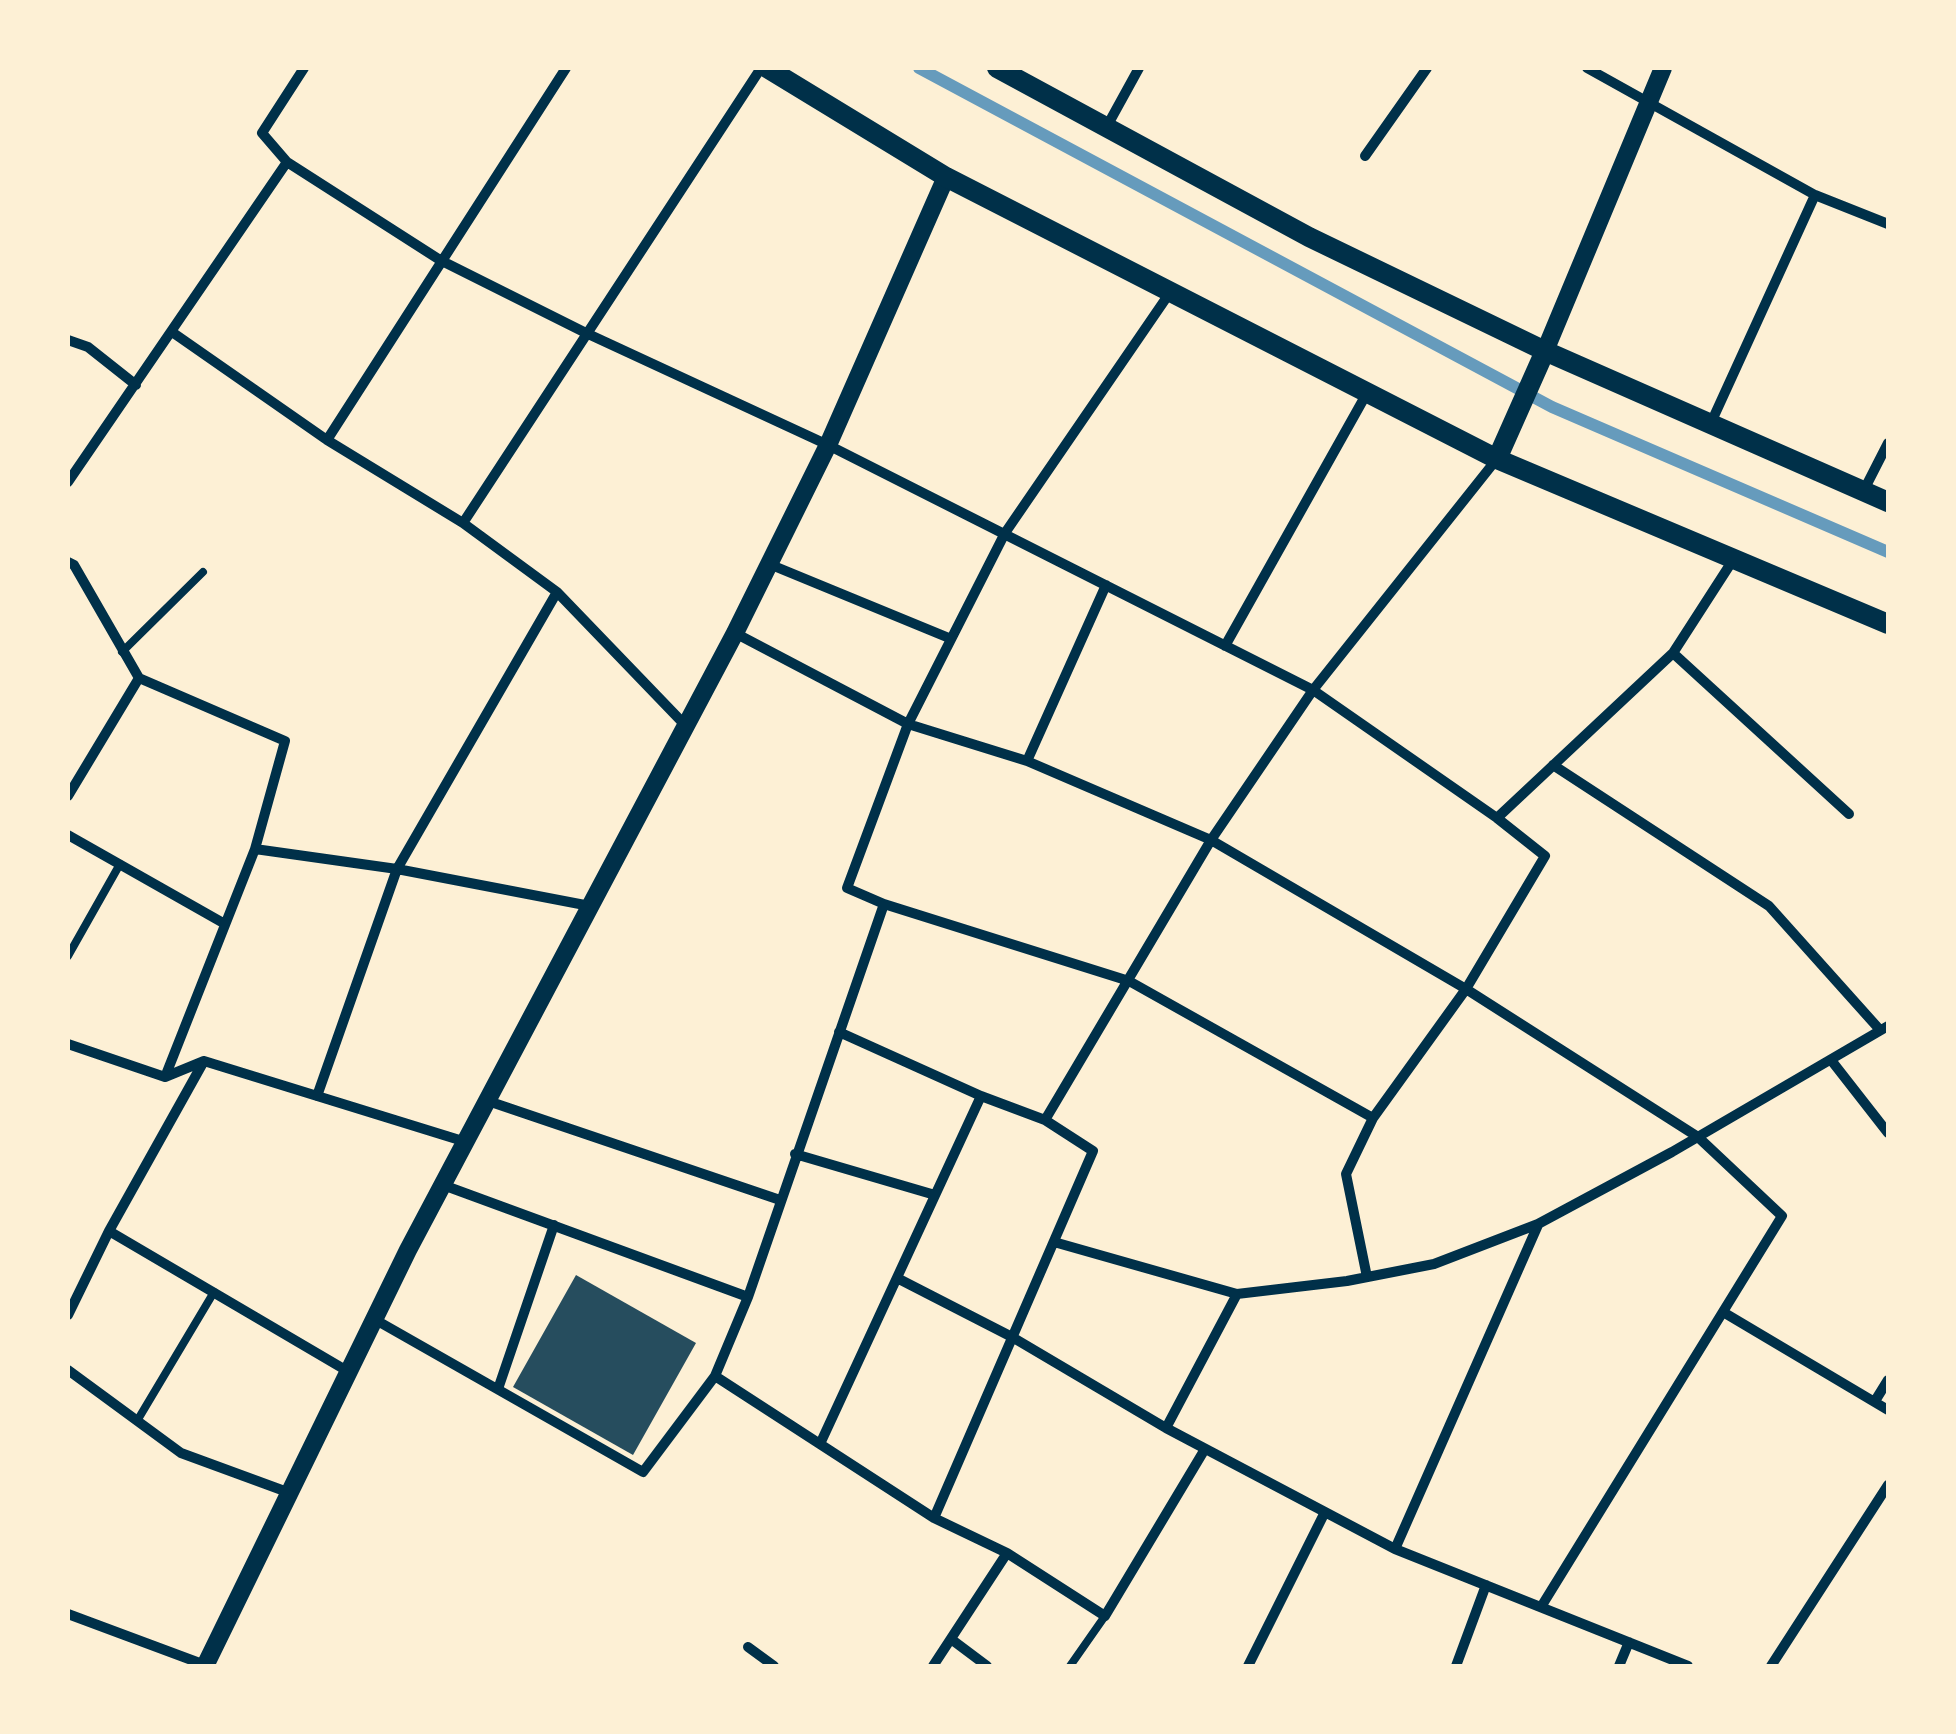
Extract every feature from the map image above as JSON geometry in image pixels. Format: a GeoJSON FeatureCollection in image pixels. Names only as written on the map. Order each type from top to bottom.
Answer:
{"type":"FeatureCollection","features":[{"type":"Feature","properties":{"kind":"main road"},"geometry":{"type":"LineString","coordinates":[[764,68],[946,177],[1497,459],[1888,624]]}},
{"type":"Feature","properties":{"kind":"main road"},"geometry":{"type":"LineString","coordinates":[[997,68],[1027,75],[1106,129],[1309,237],[1545,351],[1888,502]]}},
{"type":"Feature","properties":{"kind":"main road"},"geometry":{"type":"LineString","coordinates":[[1497,459],[1545,351]]}},
{"type":"Feature","properties":{"kind":"street"},"geometry":{"type":"LineString","coordinates":[[304,68],[262,133],[286,162],[440,260],[828,445],[1313,690],[1545,856],[1466,989],[1373,1118],[1346,1174],[1367,1277]]}},
{"type":"Feature","properties":{"kind":"street"},"geometry":{"type":"LineString","coordinates":[[328,440],[566,68]]}},
{"type":"Feature","properties":{"kind":"street"},"geometry":{"type":"LineString","coordinates":[[463,523],[764,68]]}},
{"type":"Feature","properties":{"kind":"street"},"geometry":{"type":"LineString","coordinates":[[1106,129],[1139,68]]}},
{"type":"Feature","properties":{"kind":"street"},"geometry":{"type":"LineString","coordinates":[[1365,156],[1427,68]]}},
{"type":"Feature","properties":{"kind":"street"},"geometry":{"type":"LineString","coordinates":[[1587,68],[1814,194],[1888,224]]}},
{"type":"Feature","properties":{"kind":"street"},"geometry":{"type":"LineString","coordinates":[[1545,351],[1663,68]]}},
{"type":"Feature","properties":{"kind":"street"},"geometry":{"type":"LineString","coordinates":[[68,482],[286,162]]}},
{"type":"Feature","properties":{"kind":"street"},"geometry":{"type":"LineString","coordinates":[[68,1614],[205,1666],[443,1184],[735,634],[828,445],[946,177]]}},
{"type":"Feature","properties":{"kind":"street"},"geometry":{"type":"LineString","coordinates":[[1710,425],[1814,194]]}},
{"type":"Feature","properties":{"kind":"street"},"geometry":{"type":"LineString","coordinates":[[1172,290],[1005,533],[908,724],[848,888],[884,904],[1129,981],[1373,1118]]}},
{"type":"Feature","properties":{"kind":"street"},"geometry":{"type":"LineString","coordinates":[[172,332],[328,440],[463,523],[557,592],[686,726]]}},
{"type":"Feature","properties":{"kind":"street"},"geometry":{"type":"LineString","coordinates":[[68,340],[88,347],[136,384]]}},
{"type":"Feature","properties":{"kind":"street"},"geometry":{"type":"LineString","coordinates":[[1225,646],[1367,393]]}},
{"type":"Feature","properties":{"kind":"street"},"geometry":{"type":"LineString","coordinates":[[1864,490],[1888,443]]}},
{"type":"Feature","properties":{"kind":"street"},"geometry":{"type":"LineString","coordinates":[[1045,1120],[1211,840],[1313,690],[1497,459]]}},
{"type":"Feature","properties":{"kind":"street"},"geometry":{"type":"LineString","coordinates":[[1497,818],[1673,653],[1733,560]]}},
{"type":"Feature","properties":{"kind":"street"},"geometry":{"type":"LineString","coordinates":[[68,562],[74,565],[139,678],[285,741],[255,848],[165,1077]]}},
{"type":"Feature","properties":{"kind":"street"},"geometry":{"type":"LineString","coordinates":[[769,564],[950,638]]}},
{"type":"Feature","properties":{"kind":"street"},"geometry":{"type":"LineString","coordinates":[[1026,761],[1106,585]]}},
{"type":"Feature","properties":{"kind":"street"},"geometry":{"type":"LineString","coordinates":[[318,1096],[397,869],[557,592]]}},
{"type":"Feature","properties":{"kind":"street"},"geometry":{"type":"LineString","coordinates":[[735,634],[908,724],[1026,761],[1211,840],[1466,989],[1698,1137],[1782,1216],[1540,1607]]}},
{"type":"Feature","properties":{"kind":"street"},"geometry":{"type":"LineString","coordinates":[[1673,653],[1848,814]]}},
{"type":"Feature","properties":{"kind":"street"},"geometry":{"type":"LineString","coordinates":[[68,796],[139,678]]}},
{"type":"Feature","properties":{"kind":"street"},"geometry":{"type":"LineString","coordinates":[[1054,1242],[1238,1294],[1434,1264],[1538,1224],[1698,1137],[1884,1028],[1768,906],[1553,765]]}},
{"type":"Feature","properties":{"kind":"street"},"geometry":{"type":"LineString","coordinates":[[68,834],[225,924]]}},
{"type":"Feature","properties":{"kind":"street"},"geometry":{"type":"LineString","coordinates":[[255,848],[397,869],[590,906]]}},
{"type":"Feature","properties":{"kind":"street"},"geometry":{"type":"LineString","coordinates":[[374,1319],[643,1472],[714,1376],[748,1298],[884,904]]}},
{"type":"Feature","properties":{"kind":"street"},"geometry":{"type":"LineString","coordinates":[[839,1032],[981,1096],[1045,1120],[1094,1151],[934,1518]]}},
{"type":"Feature","properties":{"kind":"street"},"geometry":{"type":"LineString","coordinates":[[68,1044],[165,1077],[204,1060],[466,1142]]}},
{"type":"Feature","properties":{"kind":"street"},"geometry":{"type":"LineString","coordinates":[[68,1315],[109,1230],[204,1060]]}},
{"type":"Feature","properties":{"kind":"street"},"geometry":{"type":"LineString","coordinates":[[1831,1060],[1888,1133]]}},
{"type":"Feature","properties":{"kind":"street"},"geometry":{"type":"LineString","coordinates":[[820,1444],[981,1096]]}},
{"type":"Feature","properties":{"kind":"street"},"geometry":{"type":"LineString","coordinates":[[488,1100],[780,1200]]}},
{"type":"Feature","properties":{"kind":"street"},"geometry":{"type":"LineString","coordinates":[[795,1154],[935,1195]]}},
{"type":"Feature","properties":{"kind":"street"},"geometry":{"type":"LineString","coordinates":[[443,1184],[748,1298]]}},
{"type":"Feature","properties":{"kind":"street"},"geometry":{"type":"LineString","coordinates":[[1394,1548],[1538,1224]]}},
{"type":"Feature","properties":{"kind":"street"},"geometry":{"type":"LineString","coordinates":[[498,1389],[554,1225]]}},
{"type":"Feature","properties":{"kind":"street"},"geometry":{"type":"LineString","coordinates":[[109,1230],[349,1372]]}},
{"type":"Feature","properties":{"kind":"street"},"geometry":{"type":"LineString","coordinates":[[897,1278],[1012,1337],[1166,1428],[1394,1548],[1688,1666]]}},
{"type":"Feature","properties":{"kind":"street"},"geometry":{"type":"LineString","coordinates":[[1166,1428],[1238,1294]]}},
{"type":"Feature","properties":{"kind":"street"},"geometry":{"type":"LineString","coordinates":[[1723,1312],[1888,1410]]}},
{"type":"Feature","properties":{"kind":"street"},"geometry":{"type":"LineString","coordinates":[[68,1370],[181,1453],[290,1493]]}},
{"type":"Feature","properties":{"kind":"street"},"geometry":{"type":"LineString","coordinates":[[714,1376],[934,1518],[1007,1552],[1105,1616],[1204,1448]]}},
{"type":"Feature","properties":{"kind":"street"},"geometry":{"type":"LineString","coordinates":[[1875,1401],[1888,1380]]}},
{"type":"Feature","properties":{"kind":"street"},"geometry":{"type":"LineString","coordinates":[[1771,1666],[1888,1485]]}},
{"type":"Feature","properties":{"kind":"street"},"geometry":{"type":"LineString","coordinates":[[1248,1666],[1324,1512]]}},
{"type":"Feature","properties":{"kind":"street"},"geometry":{"type":"LineString","coordinates":[[934,1666],[1007,1552]]}},
{"type":"Feature","properties":{"kind":"street"},"geometry":{"type":"LineString","coordinates":[[1456,1666],[1486,1585]]}},
{"type":"Feature","properties":{"kind":"street"},"geometry":{"type":"LineString","coordinates":[[952,1638],[987,1666]]}},
{"type":"Feature","properties":{"kind":"street"},"geometry":{"type":"LineString","coordinates":[[1619,1666],[1628,1642]]}},
{"type":"Feature","properties":{"kind":"street"},"geometry":{"type":"LineString","coordinates":[[748,1647],[774,1666]]}},
{"type":"Feature","properties":{"kind":"lane"},"geometry":{"type":"LineString","coordinates":[[122,652],[203,572]]}},
{"type":"Feature","properties":{"kind":"lane"},"geometry":{"type":"LineString","coordinates":[[68,956],[120,864]]}},
{"type":"Feature","properties":{"kind":"lane"},"geometry":{"type":"LineString","coordinates":[[137,1421],[214,1292]]}},
{"type":"Feature","properties":{"kind":"lane"},"geometry":{"type":"LineString","coordinates":[[1070,1666],[1105,1616]]}},
{"type":"Feature","properties":{"kind":"building"},"geometry":{"type":"Polygon","coordinates":[[[576,1275],[696,1343],[633,1455],[513,1387],[576,1275]]]}},
{"type":"Feature","properties":{"kind":"waterway"},"geometry":{"type":"LineString","coordinates":[[919,68],[1552,407],[1888,552]]}}]}
